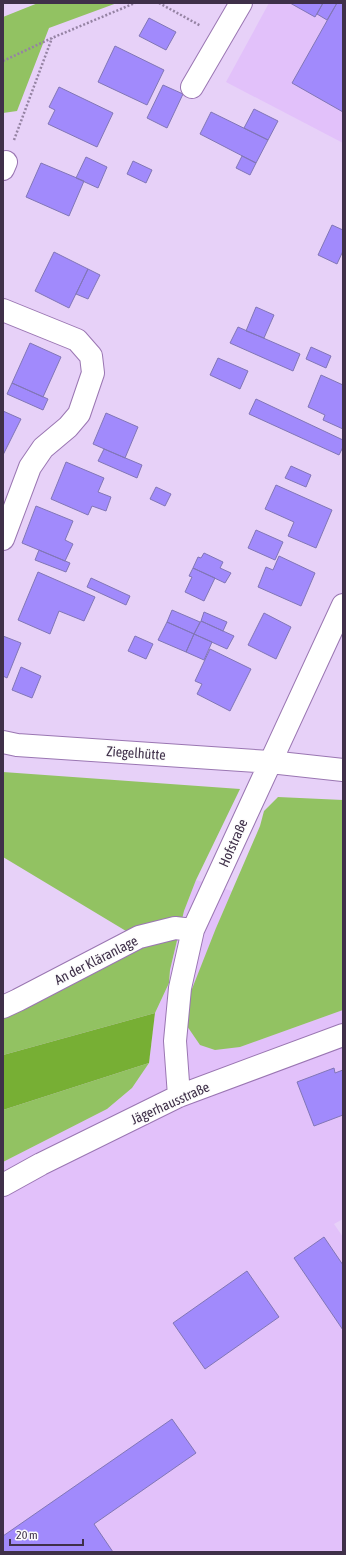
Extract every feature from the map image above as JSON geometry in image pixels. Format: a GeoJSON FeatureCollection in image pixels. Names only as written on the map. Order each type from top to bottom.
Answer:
{"type":"FeatureCollection","features":[{"type":"Feature","properties":{"kind":"street"},"geometry":{"type":"LineString","coordinates":[[192,87],[241,3]]}},
{"type":"Feature","properties":{"kind":"street"},"geometry":{"type":"LineString","coordinates":[[3,310],[77,340],[91,356],[94,373],[79,414],[68,428],[43,448],[30,467],[3,539]]}},
{"type":"Feature","properties":{"kind":"street","name":"Hofstraße"},"geometry":{"type":"LineString","coordinates":[[179,1096],[175,1040],[180,988],[193,930],[343,605]]}},
{"type":"Feature","properties":{"kind":"street","name":"Ziegelhütte"},"geometry":{"type":"LineString","coordinates":[[3,742],[25,745],[270,762],[343,770]]}},
{"type":"Feature","properties":{"kind":"street","name":"An der Kläranlage"},"geometry":{"type":"LineString","coordinates":[[3,1007],[139,937],[175,928],[193,930]]}},
{"type":"Feature","properties":{"kind":"street","name":"Jägerhausstraße"},"geometry":{"type":"LineString","coordinates":[[3,1185],[41,1164],[179,1096],[343,1035]]}},
{"type":"Feature","properties":{"kind":"path"},"geometry":{"type":"LineString","coordinates":[[3,62],[52,38],[135,3]]}},
{"type":"Feature","properties":{"kind":"path"},"geometry":{"type":"LineString","coordinates":[[159,3],[222,37]]}},
{"type":"Feature","properties":{"kind":"path"},"geometry":{"type":"LineString","coordinates":[[4,165],[52,38]]}},
{"type":"Feature","properties":{"kind":"shaded area"},"geometry":{"type":"Polygon","coordinates":[[[269,3],[343,3],[343,143],[226,82],[269,3]]]}},
{"type":"Feature","properties":{"kind":"shaded area"},"geometry":{"type":"Polygon","coordinates":[[[196,880],[232,891],[216,928],[240,1047],[343,1010],[343,1219],[334,1224],[343,1237],[343,1552],[3,1552],[3,1162],[107,1109],[132,1088],[149,1063],[155,1013],[169,983],[170,970],[184,911],[196,880]]]}},
{"type":"Feature","properties":{"kind":"green space"},"geometry":{"type":"Polygon","coordinates":[[[38,3],[117,3],[49,28],[17,111],[3,113],[3,17],[38,3]]]}},
{"type":"Feature","properties":{"kind":"green space"},"geometry":{"type":"Polygon","coordinates":[[[3,772],[240,789],[196,880],[184,911],[170,970],[169,983],[155,1013],[3,1055],[3,995],[126,931],[3,857],[3,772]]]}},
{"type":"Feature","properties":{"kind":"green space"},"geometry":{"type":"Polygon","coordinates":[[[278,797],[343,800],[343,1010],[240,1047],[215,1050],[200,1045],[187,1026],[188,999],[216,928],[260,826],[264,811],[278,797]]]}},
{"type":"Feature","properties":{"kind":"green space"},"geometry":{"type":"Polygon","coordinates":[[[155,1013],[149,1063],[3,1110],[3,1055],[155,1013]]]}},
{"type":"Feature","properties":{"kind":"green space"},"geometry":{"type":"Polygon","coordinates":[[[149,1063],[132,1088],[107,1109],[3,1162],[3,1110],[149,1063]]]}},
{"type":"Feature","properties":{"kind":"building"},"geometry":{"type":"Polygon","coordinates":[[[290,3],[323,3],[315,17],[290,3]]]}},
{"type":"Feature","properties":{"kind":"building"},"geometry":{"type":"Polygon","coordinates":[[[323,3],[337,3],[327,20],[317,14],[323,3]]]}},
{"type":"Feature","properties":{"kind":"building"},"geometry":{"type":"Polygon","coordinates":[[[337,3],[343,3],[343,112],[292,83],[337,3]]]}},
{"type":"Feature","properties":{"kind":"building"},"geometry":{"type":"Polygon","coordinates":[[[149,18],[176,32],[166,50],[139,36],[149,18]]]}},
{"type":"Feature","properties":{"kind":"building"},"geometry":{"type":"Polygon","coordinates":[[[115,46],[164,70],[147,105],[98,82],[115,46]]]}},
{"type":"Feature","properties":{"kind":"building"},"geometry":{"type":"Polygon","coordinates":[[[163,85],[183,94],[167,128],[147,118],[163,85]]]}},
{"type":"Feature","properties":{"kind":"building"},"geometry":{"type":"Polygon","coordinates":[[[59,87],[113,113],[97,147],[48,124],[55,110],[49,107],[59,87]]]}},
{"type":"Feature","properties":{"kind":"building"},"geometry":{"type":"Polygon","coordinates":[[[254,109],[278,121],[268,140],[244,128],[254,109]]]}},
{"type":"Feature","properties":{"kind":"building"},"geometry":{"type":"Polygon","coordinates":[[[211,112],[268,140],[256,163],[200,134],[211,112]]]}},
{"type":"Feature","properties":{"kind":"building"},"geometry":{"type":"Polygon","coordinates":[[[242,156],[256,163],[250,175],[236,168],[242,156]]]}},
{"type":"Feature","properties":{"kind":"building"},"geometry":{"type":"Polygon","coordinates":[[[86,157],[107,167],[98,188],[76,178],[86,157]]]}},
{"type":"Feature","properties":{"kind":"building"},"geometry":{"type":"Polygon","coordinates":[[[133,161],[152,170],[146,183],[127,174],[133,161]]]}},
{"type":"Feature","properties":{"kind":"building"},"geometry":{"type":"Polygon","coordinates":[[[41,163],[84,181],[69,216],[26,197],[41,163]]]}},
{"type":"Feature","properties":{"kind":"building"},"geometry":{"type":"Polygon","coordinates":[[[332,225],[343,230],[343,251],[337,264],[318,255],[332,225]]]}},
{"type":"Feature","properties":{"kind":"building"},"geometry":{"type":"Polygon","coordinates":[[[54,252],[88,269],[69,308],[35,291],[54,252]]]}},
{"type":"Feature","properties":{"kind":"building"},"geometry":{"type":"Polygon","coordinates":[[[88,269],[100,275],[88,299],[76,294],[88,269]]]}},
{"type":"Feature","properties":{"kind":"building"},"geometry":{"type":"Polygon","coordinates":[[[256,307],[274,315],[264,338],[246,331],[256,307]]]}},
{"type":"Feature","properties":{"kind":"building"},"geometry":{"type":"Polygon","coordinates":[[[238,327],[300,354],[293,371],[230,343],[238,327]]]}},
{"type":"Feature","properties":{"kind":"building"},"geometry":{"type":"Polygon","coordinates":[[[30,343],[61,357],[43,397],[12,383],[30,343]]]}},
{"type":"Feature","properties":{"kind":"building"},"geometry":{"type":"Polygon","coordinates":[[[311,347],[331,356],[326,368],[306,359],[311,347]]]}},
{"type":"Feature","properties":{"kind":"building"},"geometry":{"type":"Polygon","coordinates":[[[218,358],[248,371],[240,389],[210,375],[218,358]]]}},
{"type":"Feature","properties":{"kind":"building"},"geometry":{"type":"Polygon","coordinates":[[[321,375],[343,385],[343,429],[323,420],[325,415],[308,407],[321,375]]]}},
{"type":"Feature","properties":{"kind":"building"},"geometry":{"type":"Polygon","coordinates":[[[12,383],[48,399],[43,410],[7,394],[12,383]]]}},
{"type":"Feature","properties":{"kind":"building"},"geometry":{"type":"Polygon","coordinates":[[[256,399],[343,440],[343,447],[339,455],[249,414],[256,399]]]}},
{"type":"Feature","properties":{"kind":"building"},"geometry":{"type":"Polygon","coordinates":[[[3,411],[21,419],[3,455],[3,411]]]}},
{"type":"Feature","properties":{"kind":"building"},"geometry":{"type":"Polygon","coordinates":[[[106,413],[138,427],[125,458],[93,444],[106,413]]]}},
{"type":"Feature","properties":{"kind":"building"},"geometry":{"type":"Polygon","coordinates":[[[104,449],[142,465],[137,478],[98,461],[104,449]]]}},
{"type":"Feature","properties":{"kind":"building"},"geometry":{"type":"Polygon","coordinates":[[[66,462],[104,478],[98,492],[111,497],[106,511],[92,506],[88,515],[51,499],[66,462]]]}},
{"type":"Feature","properties":{"kind":"building"},"geometry":{"type":"Polygon","coordinates":[[[291,466],[311,475],[306,487],[285,478],[291,466]]]}},
{"type":"Feature","properties":{"kind":"building"},"geometry":{"type":"Polygon","coordinates":[[[276,485],[332,510],[316,548],[288,536],[294,522],[265,509],[276,485]]]}},
{"type":"Feature","properties":{"kind":"building"},"geometry":{"type":"Polygon","coordinates":[[[156,487],[171,494],[165,506],[150,499],[156,487]]]}},
{"type":"Feature","properties":{"kind":"building"},"geometry":{"type":"Polygon","coordinates":[[[36,506],[73,521],[65,540],[73,544],[65,561],[22,543],[36,506]]]}},
{"type":"Feature","properties":{"kind":"building"},"geometry":{"type":"Polygon","coordinates":[[[256,530],[283,542],[275,560],[248,548],[256,530]]]}},
{"type":"Feature","properties":{"kind":"building"},"geometry":{"type":"Polygon","coordinates":[[[39,550],[70,563],[66,572],[35,560],[39,550]]]}},
{"type":"Feature","properties":{"kind":"building"},"geometry":{"type":"Polygon","coordinates":[[[204,553],[223,562],[220,568],[231,573],[225,583],[193,568],[198,557],[201,558],[204,553]]]}},
{"type":"Feature","properties":{"kind":"building"},"geometry":{"type":"Polygon","coordinates":[[[279,556],[315,573],[301,606],[258,587],[266,567],[273,570],[279,556]]]}},
{"type":"Feature","properties":{"kind":"building"},"geometry":{"type":"Polygon","coordinates":[[[193,568],[215,578],[204,601],[185,592],[192,577],[189,576],[193,568]]]}},
{"type":"Feature","properties":{"kind":"building"},"geometry":{"type":"Polygon","coordinates":[[[38,572],[95,597],[84,621],[59,611],[50,634],[18,620],[38,572]]]}},
{"type":"Feature","properties":{"kind":"building"},"geometry":{"type":"Polygon","coordinates":[[[91,578],[130,596],[126,605],[87,587],[91,578]]]}},
{"type":"Feature","properties":{"kind":"building"},"geometry":{"type":"Polygon","coordinates":[[[172,610],[200,622],[194,634],[167,622],[172,610]]]}},
{"type":"Feature","properties":{"kind":"building"},"geometry":{"type":"Polygon","coordinates":[[[204,612],[227,622],[223,631],[201,621],[204,612]]]}},
{"type":"Feature","properties":{"kind":"building"},"geometry":{"type":"Polygon","coordinates":[[[264,613],[291,627],[276,659],[248,645],[264,613]]]}},
{"type":"Feature","properties":{"kind":"building"},"geometry":{"type":"Polygon","coordinates":[[[201,621],[234,636],[227,649],[194,634],[201,621]]]}},
{"type":"Feature","properties":{"kind":"building"},"geometry":{"type":"Polygon","coordinates":[[[167,622],[194,634],[186,652],[158,640],[167,622]]]}},
{"type":"Feature","properties":{"kind":"building"},"geometry":{"type":"Polygon","coordinates":[[[194,634],[212,642],[204,660],[186,652],[194,634]]]}},
{"type":"Feature","properties":{"kind":"building"},"geometry":{"type":"Polygon","coordinates":[[[3,636],[21,643],[7,678],[3,676],[3,636]]]}},
{"type":"Feature","properties":{"kind":"building"},"geometry":{"type":"Polygon","coordinates":[[[135,636],[153,644],[146,659],[128,651],[135,636]]]}},
{"type":"Feature","properties":{"kind":"building"},"geometry":{"type":"Polygon","coordinates":[[[210,649],[251,669],[230,711],[197,694],[202,684],[195,681],[210,649]]]}},
{"type":"Feature","properties":{"kind":"building"},"geometry":{"type":"Polygon","coordinates":[[[21,667],[41,676],[32,698],[12,690],[21,667]]]}},
{"type":"Feature","properties":{"kind":"building"},"geometry":{"type":"Polygon","coordinates":[[[334,1068],[335,1073],[343,1070],[343,1115],[314,1126],[297,1082],[334,1068]]]}},
{"type":"Feature","properties":{"kind":"building"},"geometry":{"type":"Polygon","coordinates":[[[324,1237],[343,1265],[343,1330],[294,1258],[324,1237]]]}},
{"type":"Feature","properties":{"kind":"building"},"geometry":{"type":"Polygon","coordinates":[[[247,1271],[279,1317],[205,1369],[173,1323],[247,1271]]]}},
{"type":"Feature","properties":{"kind":"building"},"geometry":{"type":"Polygon","coordinates":[[[172,1419],[196,1453],[94,1524],[113,1552],[3,1552],[3,1536],[172,1419]]]}}]}
